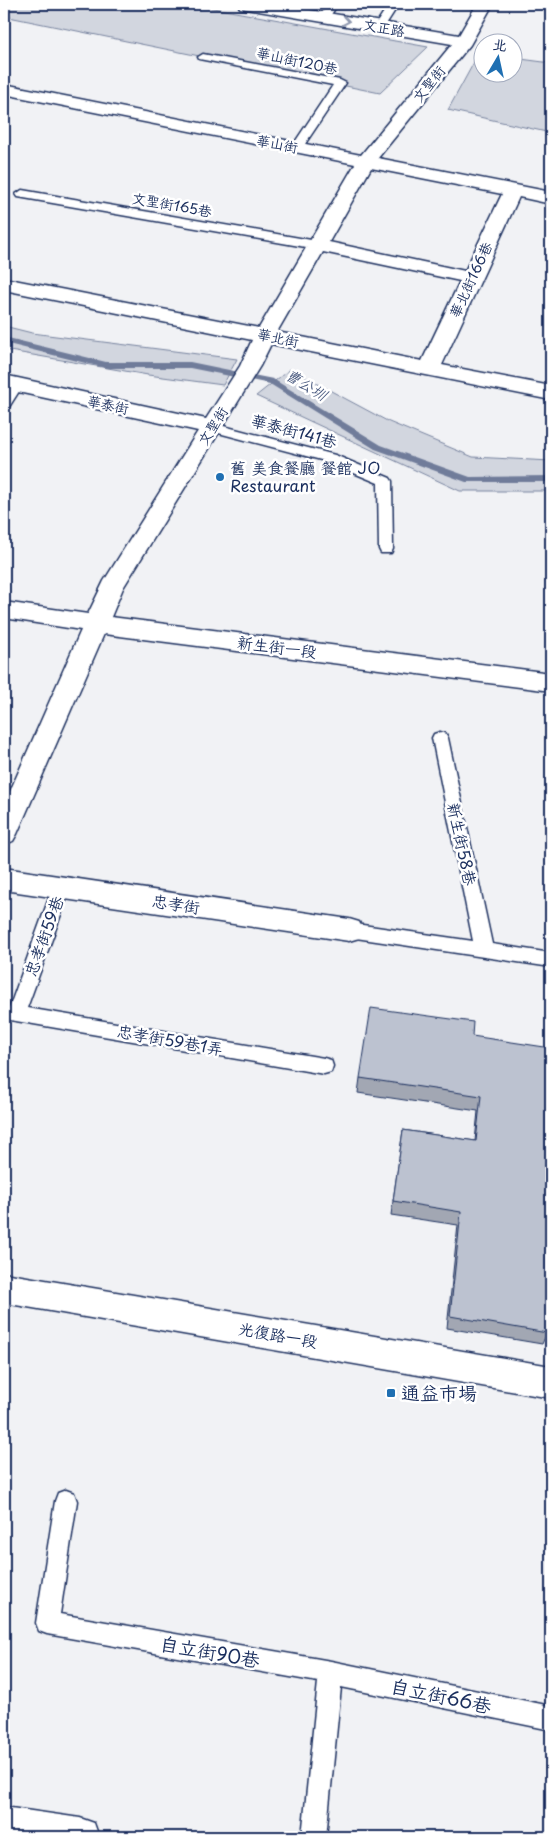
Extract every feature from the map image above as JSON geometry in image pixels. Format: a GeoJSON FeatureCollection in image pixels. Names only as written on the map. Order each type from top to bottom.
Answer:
{"type":"FeatureCollection","features":[{"type":"Feature","properties":{"kind":"street","name":"文正路"},"geometry":{"type":"LineString","coordinates":[[246,4],[328,10],[379,27],[464,42]]}},
{"type":"Feature","properties":{"kind":"street","name":"文聖街"},"geometry":{"type":"LineString","coordinates":[[4,834],[112,586],[243,376],[366,161],[464,42],[485,4]]}},
{"type":"Feature","properties":{"kind":"street","name":"華山街"},"geometry":{"type":"LineString","coordinates":[[4,90],[551,198]]}},
{"type":"Feature","properties":{"kind":"street","name":"華北街166巷"},"geometry":{"type":"LineString","coordinates":[[429,369],[513,190]]}},
{"type":"Feature","properties":{"kind":"street"},"geometry":{"type":"LineString","coordinates":[[317,245],[472,278]]}},
{"type":"Feature","properties":{"kind":"street","name":"華北街"},"geometry":{"type":"LineString","coordinates":[[4,284],[551,393]]}},
{"type":"Feature","properties":{"kind":"street","name":"華泰街"},"geometry":{"type":"LineString","coordinates":[[10,384],[212,427]]}},
{"type":"Feature","properties":{"kind":"street","name":"新生街一段"},"geometry":{"type":"LineString","coordinates":[[4,610],[95,624],[551,682]]}},
{"type":"Feature","properties":{"kind":"street","name":"忠孝街"},"geometry":{"type":"LineString","coordinates":[[4,878],[349,930]]}},
{"type":"Feature","properties":{"kind":"street","name":"光復路一段"},"geometry":{"type":"LineString","coordinates":[[4,1288],[551,1382]]}},
{"type":"Feature","properties":{"kind":"street"},"geometry":{"type":"LineString","coordinates":[[4,1826],[79,1837]]}},
{"type":"Feature","properties":{"kind":"lane"},"geometry":{"type":"LineString","coordinates":[[379,27],[394,4]]}},
{"type":"Feature","properties":{"kind":"lane","name":"華山街120巷"},"geometry":{"type":"LineString","coordinates":[[203,57],[340,83],[297,148]]}},
{"type":"Feature","properties":{"kind":"lane","name":"文聖街165巷"},"geometry":{"type":"LineString","coordinates":[[22,194],[317,245]]}},
{"type":"Feature","properties":{"kind":"lane"},"geometry":{"type":"LineString","coordinates":[[4,404],[10,384]]}},
{"type":"Feature","properties":{"kind":"lane","name":"華泰街141巷"},"geometry":{"type":"LineString","coordinates":[[212,427],[330,458],[385,481],[386,549]]}},
{"type":"Feature","properties":{"kind":"lane","name":"新生街58巷"},"geometry":{"type":"LineString","coordinates":[[440,738],[484,950]]}},
{"type":"Feature","properties":{"kind":"lane","name":"忠孝街59巷"},"geometry":{"type":"LineString","coordinates":[[16,1014],[62,887]]}},
{"type":"Feature","properties":{"kind":"lane"},"geometry":{"type":"LineString","coordinates":[[349,930],[551,960]]}},
{"type":"Feature","properties":{"kind":"lane","name":"忠孝街59巷1弄"},"geometry":{"type":"LineString","coordinates":[[16,1014],[324,1066]]}},
{"type":"Feature","properties":{"kind":"lane","name":"自立街90巷"},"geometry":{"type":"LineString","coordinates":[[66,1501],[47,1623],[331,1673]]}},
{"type":"Feature","properties":{"kind":"lane"},"geometry":{"type":"LineString","coordinates":[[314,1837],[331,1673]]}},
{"type":"Feature","properties":{"kind":"lane","name":"自立街66巷"},"geometry":{"type":"LineString","coordinates":[[331,1673],[551,1718]]}},
{"type":"Feature","properties":{"kind":"shaded area"},"geometry":{"type":"Polygon","coordinates":[[[4,4],[191,4],[428,47],[380,93],[4,16],[4,4]]]}},
{"type":"Feature","properties":{"kind":"shaded area"},"geometry":{"type":"Polygon","coordinates":[[[522,59],[551,63],[551,133],[448,110],[472,66],[472,82],[522,82],[522,59]]]}},
{"type":"Feature","properties":{"kind":"shaded area"},"geometry":{"type":"Polygon","coordinates":[[[4,326],[32,333],[237,359],[223,385],[148,375],[4,350],[4,326]]]}},
{"type":"Feature","properties":{"kind":"shaded area"},"geometry":{"type":"Polygon","coordinates":[[[290,369],[389,422],[473,457],[551,461],[551,491],[460,491],[256,396],[290,369]]]}},
{"type":"Feature","properties":{"kind":"building"},"geometry":{"type":"Polygon","coordinates":[[[371,1008],[473,1022],[472,1036],[551,1048],[551,1273],[547,1333],[450,1316],[461,1212],[393,1201],[403,1130],[476,1141],[481,1096],[360,1078],[371,1008]]]}},
{"type":"Feature","properties":{"kind":"waterway","name":"曹公圳"},"geometry":{"type":"LineString","coordinates":[[4,340],[106,365],[190,365],[273,382],[378,447],[469,480],[551,479]]}},
{"type":"Feature","properties":{"kind":"place","name":"舊 美食餐廳 餐館 JO Restaurant"},"geometry":{"type":"Point","coordinates":[220,477]}},
{"type":"Feature","properties":{"kind":"place","name":"通益市場"},"geometry":{"type":"Point","coordinates":[391,1393]}}]}
